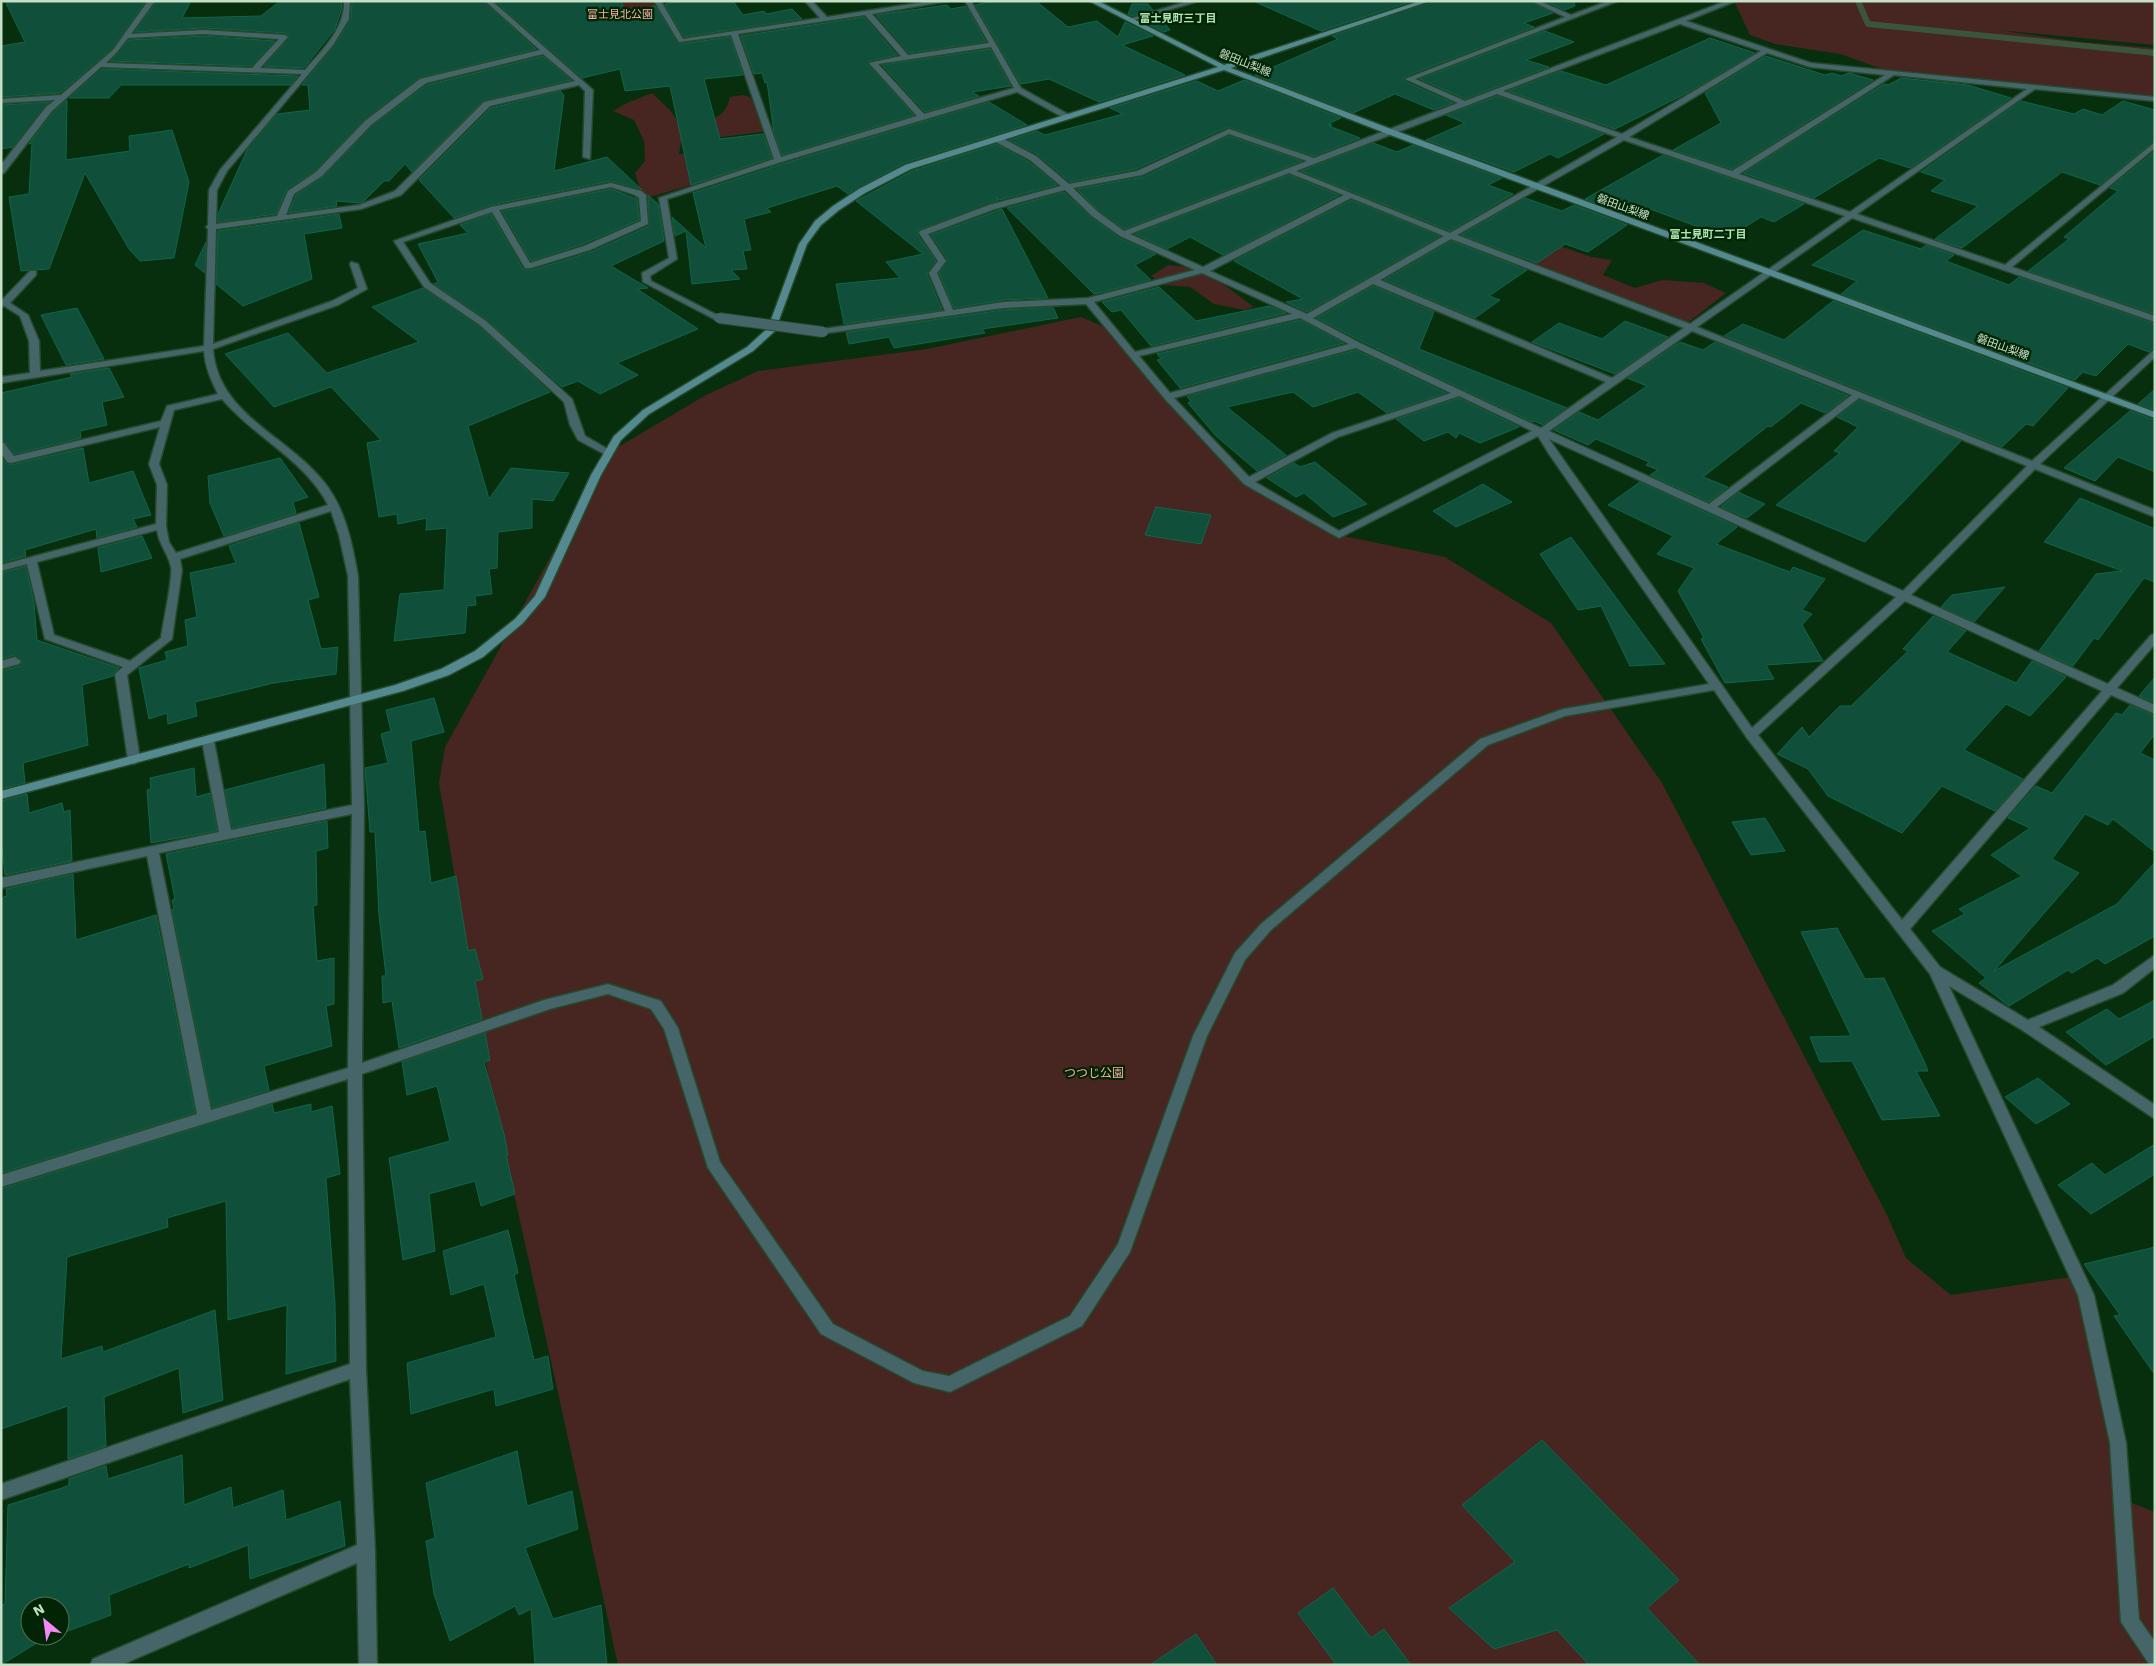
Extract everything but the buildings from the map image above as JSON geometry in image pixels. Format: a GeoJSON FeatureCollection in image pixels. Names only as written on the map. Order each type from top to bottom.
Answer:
{"type":"FeatureCollection","features":[{"type":"Feature","properties":{"kind":"street"},"geometry":{"type":"LineString","coordinates":[[1,171],[49,109],[114,51],[152,1]]}},
{"type":"Feature","properties":{"kind":"street"},"geometry":{"type":"LineString","coordinates":[[347,1],[348,12],[344,25],[331,44],[224,170],[213,190],[210,227],[209,348],[210,364],[218,384],[230,403],[312,474],[334,506],[346,538],[353,576],[358,808],[355,1071],[358,1369],[366,1550],[368,1665]]}},
{"type":"Feature","properties":{"kind":"street"},"geometry":{"type":"LineString","coordinates":[[488,1],[589,90],[587,157]]}},
{"type":"Feature","properties":{"kind":"street"},"geometry":{"type":"LineString","coordinates":[[657,1],[681,41],[946,1]]}},
{"type":"Feature","properties":{"kind":"street"},"geometry":{"type":"LineString","coordinates":[[808,1],[824,18]]}},
{"type":"Feature","properties":{"kind":"street"},"geometry":{"type":"LineString","coordinates":[[968,1],[1018,89],[1069,117]]}},
{"type":"Feature","properties":{"kind":"street","name":"磐田山梨線"},"geometry":{"type":"LineString","coordinates":[[1092,1],[1223,67],[1388,131],[2155,415]]}},
{"type":"Feature","properties":{"kind":"street"},"geometry":{"type":"LineString","coordinates":[[1,795],[208,741],[399,688],[445,672],[479,654],[519,621],[540,597],[596,475],[617,438],[646,412],[750,349],[772,329],[803,244],[818,223],[836,208],[862,191],[908,167],[1428,1]]}},
{"type":"Feature","properties":{"kind":"street"},"geometry":{"type":"LineString","coordinates":[[1534,1],[1571,17]]}},
{"type":"Feature","properties":{"kind":"street"},"geometry":{"type":"LineString","coordinates":[[1463,103],[1409,79],[1615,1]]}},
{"type":"Feature","properties":{"kind":"street"},"geometry":{"type":"LineString","coordinates":[[1123,234],[1312,160],[1733,1]]}},
{"type":"Feature","properties":{"kind":"street"},"geometry":{"type":"LineString","coordinates":[[1129,20],[1193,2]]}},
{"type":"Feature","properties":{"kind":"street"},"geometry":{"type":"LineString","coordinates":[[866,12],[906,57]]}},
{"type":"Feature","properties":{"kind":"street"},"geometry":{"type":"LineString","coordinates":[[1679,21],[1810,65],[2155,99]]}},
{"type":"Feature","properties":{"kind":"street"},"geometry":{"type":"LineString","coordinates":[[126,36],[203,32],[285,36],[254,70]]}},
{"type":"Feature","properties":{"kind":"street"},"geometry":{"type":"LineString","coordinates":[[734,34],[778,160]]}},
{"type":"Feature","properties":{"kind":"street"},"geometry":{"type":"LineString","coordinates":[[922,118],[873,63],[993,45]]}},
{"type":"Feature","properties":{"kind":"street"},"geometry":{"type":"LineString","coordinates":[[1133,355],[1304,317],[1623,136],[1767,50]]}},
{"type":"Feature","properties":{"kind":"street"},"geometry":{"type":"LineString","coordinates":[[280,218],[290,194],[319,174],[368,123],[423,81],[545,51]]}},
{"type":"Feature","properties":{"kind":"street"},"geometry":{"type":"LineString","coordinates":[[99,64],[307,72]]}},
{"type":"Feature","properties":{"kind":"street"},"geometry":{"type":"LineString","coordinates":[[1733,174],[1893,73]]}},
{"type":"Feature","properties":{"kind":"street"},"geometry":{"type":"LineString","coordinates":[[210,227],[361,207],[398,194],[487,104],[581,82]]}},
{"type":"Feature","properties":{"kind":"street"},"geometry":{"type":"LineString","coordinates":[[1088,301],[1168,397],[1248,482],[1339,535],[1544,430],[2034,87]]}},
{"type":"Feature","properties":{"kind":"street"},"geometry":{"type":"LineString","coordinates":[[1018,89],[778,160],[663,198],[673,259],[645,275],[647,282],[719,318],[823,332],[1003,305],[1088,301],[1205,270],[1349,196]]}},
{"type":"Feature","properties":{"kind":"street"},"geometry":{"type":"LineString","coordinates":[[1496,91],[1851,216],[2155,319]]}},
{"type":"Feature","properties":{"kind":"street"},"geometry":{"type":"LineString","coordinates":[[1,101],[62,97]]}},
{"type":"Feature","properties":{"kind":"street"},"geometry":{"type":"LineString","coordinates":[[950,313],[933,273],[942,261],[923,233],[992,207],[1068,187],[1139,173],[1229,131],[1312,160]]}},
{"type":"Feature","properties":{"kind":"street"},"geometry":{"type":"LineString","coordinates":[[997,139],[1033,158],[1068,187],[1095,214],[1123,234],[1205,270],[1304,317],[1357,345],[1540,431],[2155,710]]}},
{"type":"Feature","properties":{"kind":"street"},"geometry":{"type":"LineString","coordinates":[[2006,268],[2154,144]]}},
{"type":"Feature","properties":{"kind":"street"},"geometry":{"type":"LineString","coordinates":[[1288,170],[1349,196],[1690,327],[2155,514]]}},
{"type":"Feature","properties":{"kind":"street"},"geometry":{"type":"LineString","coordinates":[[494,209],[528,266],[587,248],[645,222],[643,197],[638,193],[611,185],[494,209],[398,241],[427,285],[483,323],[569,401],[574,424],[581,438],[608,453]]}},
{"type":"Feature","properties":{"kind":"street"},"geometry":{"type":"LineString","coordinates":[[1,380],[209,348],[335,303],[363,289],[354,264]]}},
{"type":"Feature","properties":{"kind":"street"},"geometry":{"type":"LineString","coordinates":[[33,273],[3,304],[24,315],[34,341],[35,375]]}},
{"type":"Feature","properties":{"kind":"street"},"geometry":{"type":"LineString","coordinates":[[1372,280],[1613,382]]}},
{"type":"Feature","properties":{"kind":"street"},"geometry":{"type":"LineString","coordinates":[[1168,397],[1357,345]]}},
{"type":"Feature","properties":{"kind":"street"},"geometry":{"type":"LineString","coordinates":[[1751,735],[1905,595],[2033,466],[2155,352]]}},
{"type":"Feature","properties":{"kind":"street"},"geometry":{"type":"LineString","coordinates":[[1248,482],[1335,435],[1460,393]]}},
{"type":"Feature","properties":{"kind":"street"},"geometry":{"type":"LineString","coordinates":[[134,760],[121,674],[166,639],[177,570],[174,557],[164,542],[161,526],[162,485],[154,464],[170,408],[225,395]]}},
{"type":"Feature","properties":{"kind":"street"},"geometry":{"type":"LineString","coordinates":[[1710,507],[1858,395]]}},
{"type":"Feature","properties":{"kind":"street"},"geometry":{"type":"LineString","coordinates":[[1,445],[11,460],[166,423]]}},
{"type":"Feature","properties":{"kind":"street"},"geometry":{"type":"LineString","coordinates":[[1540,431],[1552,452],[1751,735],[1935,971],[2086,1295],[2118,1443],[2130,1622],[2155,1658]]}},
{"type":"Feature","properties":{"kind":"street"},"geometry":{"type":"LineString","coordinates":[[174,557],[334,506]]}},
{"type":"Feature","properties":{"kind":"street"},"geometry":{"type":"LineString","coordinates":[[1,568],[161,526]]}},
{"type":"Feature","properties":{"kind":"street"},"geometry":{"type":"LineString","coordinates":[[31,560],[49,636],[132,666]]}},
{"type":"Feature","properties":{"kind":"street"},"geometry":{"type":"LineString","coordinates":[[1903,928],[2155,637]]}},
{"type":"Feature","properties":{"kind":"street"},"geometry":{"type":"LineString","coordinates":[[1,665],[15,661]]}},
{"type":"Feature","properties":{"kind":"street"},"geometry":{"type":"LineString","coordinates":[[1,1181],[355,1071],[549,1004],[608,989],[656,1005],[671,1028],[713,1164],[827,1329],[920,1378],[950,1384],[1076,1321],[1125,1246],[1200,1036],[1240,957],[1266,927],[1484,742],[1563,712],[1718,686]]}},
{"type":"Feature","properties":{"kind":"street"},"geometry":{"type":"LineString","coordinates":[[208,741],[226,835]]}},
{"type":"Feature","properties":{"kind":"street"},"geometry":{"type":"LineString","coordinates":[[1,883],[26,876],[358,808]]}},
{"type":"Feature","properties":{"kind":"street"},"geometry":{"type":"LineString","coordinates":[[152,851],[205,1117]]}},
{"type":"Feature","properties":{"kind":"street"},"geometry":{"type":"LineString","coordinates":[[2026,1026],[2118,989],[2155,960]]}},
{"type":"Feature","properties":{"kind":"street"},"geometry":{"type":"LineString","coordinates":[[1935,971],[2026,1026],[2155,1113]]}},
{"type":"Feature","properties":{"kind":"street"},"geometry":{"type":"LineString","coordinates":[[1,1492],[358,1369]]}},
{"type":"Feature","properties":{"kind":"street"},"geometry":{"type":"LineString","coordinates":[[99,1665],[366,1550]]}},
{"type":"Feature","properties":{"kind":"green space","name":"富士見北公園"},"geometry":{"type":"Polygon","coordinates":[[[559,1],[657,1],[666,17],[614,28],[559,1]]]}},
{"type":"Feature","properties":{"kind":"green space"},"geometry":{"type":"Polygon","coordinates":[[[1734,1],[2155,1],[2155,45],[1997,30],[2081,42],[2155,48],[2155,99],[2004,82],[1893,73],[1840,54],[1775,44],[1750,35],[1734,1]]]}},
{"type":"Feature","properties":{"kind":"green space"},"geometry":{"type":"Polygon","coordinates":[[[652,93],[669,109],[680,124],[704,121],[718,116],[727,106],[730,97],[742,95],[750,97],[767,128],[762,132],[681,142],[679,154],[708,154],[763,149],[776,154],[778,160],[643,199],[635,173],[645,161],[644,141],[634,120],[613,111],[652,93]]]}},
{"type":"Feature","properties":{"kind":"green space"},"geometry":{"type":"Polygon","coordinates":[[[1560,246],[1592,257],[1612,260],[1603,275],[1635,288],[1662,280],[1704,283],[1726,293],[1685,325],[1527,265],[1560,246]]]}},
{"type":"Feature","properties":{"kind":"green space"},"geometry":{"type":"Polygon","coordinates":[[[1168,265],[1190,267],[1223,284],[1254,307],[1244,310],[1214,304],[1190,287],[1164,285],[1151,276],[1168,265]]]}},
{"type":"Feature","properties":{"kind":"green space","name":"つつじ公園"},"geometry":{"type":"Polygon","coordinates":[[[1081,317],[1112,330],[1248,482],[1339,535],[1445,557],[1551,623],[1662,783],[1886,1213],[1906,1258],[1951,1295],[2077,1276],[2122,1499],[2155,1512],[2155,1665],[618,1665],[489,1080],[439,783],[445,747],[608,453],[706,395],[758,371],[927,349],[1081,317]]]}},
{"type":"Feature","properties":{"kind":"waterway"},"geometry":{"type":"LineString","coordinates":[[1858,1],[1868,24],[2155,53]]}},
{"type":"Feature","properties":{"kind":"district","name":"富士見町三丁目"},"geometry":{"type":"Point","coordinates":[1178,18]}},
{"type":"Feature","properties":{"kind":"district","name":"富士見町二丁目"},"geometry":{"type":"Point","coordinates":[1708,234]}}]}
